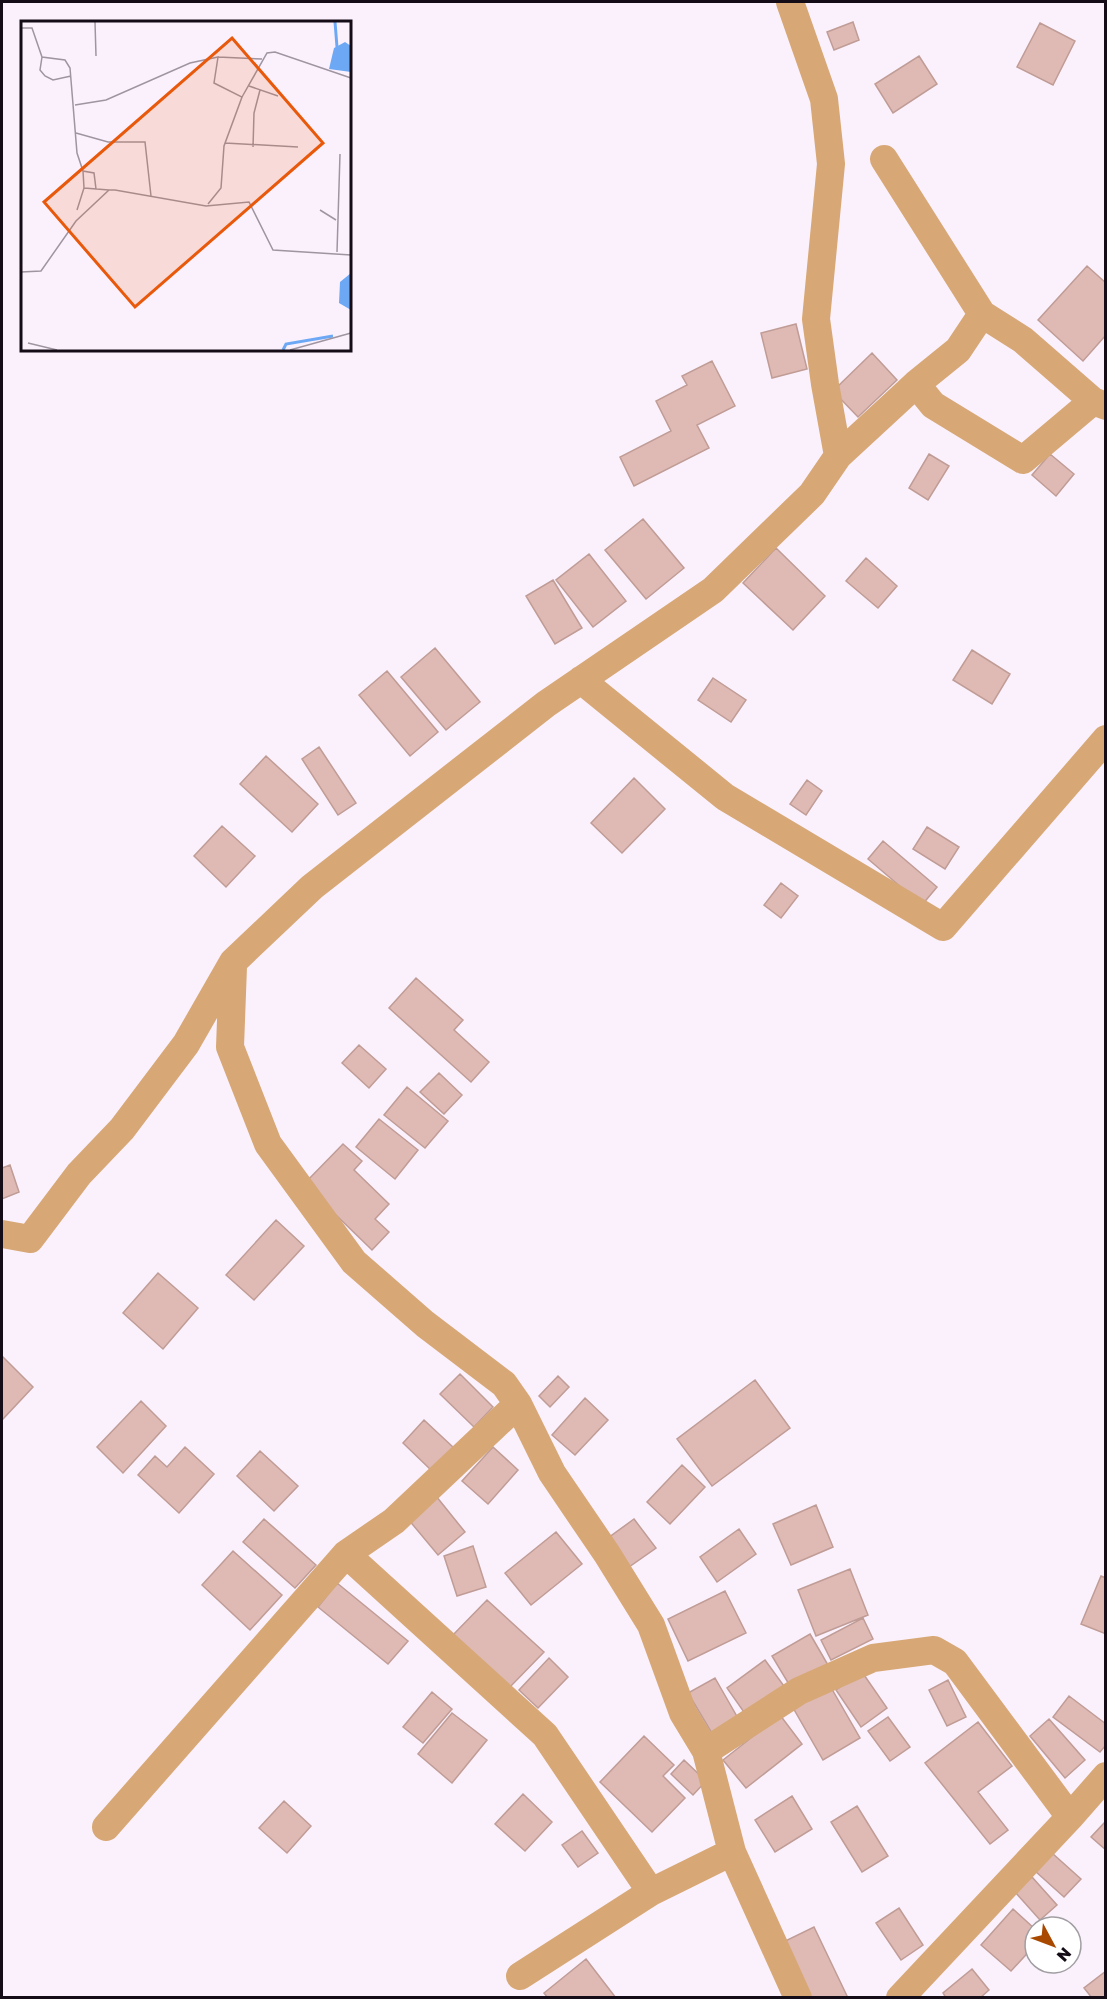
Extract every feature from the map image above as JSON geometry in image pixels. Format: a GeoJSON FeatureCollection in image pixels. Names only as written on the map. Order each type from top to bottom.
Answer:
{"type":"FeatureCollection","features":[{"type":"Feature","properties":{"kind":"street"},"geometry":{"type":"LineString","coordinates":[[790,2],[824,99],[831,164],[816,319],[838,456]]}},
{"type":"Feature","properties":{"kind":"street"},"geometry":{"type":"LineString","coordinates":[[884,159],[982,314],[1023,340],[1099,403],[1023,460],[933,405],[916,384]]}},
{"type":"Feature","properties":{"kind":"street"},"geometry":{"type":"LineString","coordinates":[[2,1234],[30,1239],[79,1174],[122,1129],[186,1044],[233,962],[312,887],[546,704],[712,591],[812,494],[838,456],[916,384],[958,351],[982,314]]}},
{"type":"Feature","properties":{"kind":"street"},"geometry":{"type":"LineString","coordinates":[[581,680],[725,797],[943,927],[1106,739]]}},
{"type":"Feature","properties":{"kind":"street"},"geometry":{"type":"LineString","coordinates":[[233,962],[230,1047],[268,1144],[354,1262],[425,1324],[504,1384],[518,1404],[552,1473],[607,1554],[651,1625],[682,1713],[706,1751],[732,1852],[798,1998]]}},
{"type":"Feature","properties":{"kind":"street"},"geometry":{"type":"LineString","coordinates":[[106,1827],[346,1554],[394,1521],[518,1404]]}},
{"type":"Feature","properties":{"kind":"street"},"geometry":{"type":"LineString","coordinates":[[346,1554],[545,1736],[651,1892]]}},
{"type":"Feature","properties":{"kind":"street"},"geometry":{"type":"LineString","coordinates":[[706,1751],[799,1691],[873,1658],[934,1650],[955,1662],[1070,1817]]}},
{"type":"Feature","properties":{"kind":"street"},"geometry":{"type":"LineString","coordinates":[[900,1998],[1106,1776]]}},
{"type":"Feature","properties":{"kind":"street"},"geometry":{"type":"LineString","coordinates":[[520,1977],[651,1892],[732,1852]]}},
{"type":"Feature","properties":{"kind":"building"},"geometry":{"type":"Polygon","coordinates":[[[853,22],[859,40],[834,50],[827,32],[853,22]]]}},
{"type":"Feature","properties":{"kind":"building"},"geometry":{"type":"Polygon","coordinates":[[[1040,23],[1075,41],[1053,85],[1017,67],[1040,23]]]}},
{"type":"Feature","properties":{"kind":"building"},"geometry":{"type":"Polygon","coordinates":[[[919,56],[937,84],[893,113],[875,84],[919,56]]]}},
{"type":"Feature","properties":{"kind":"building"},"geometry":{"type":"Polygon","coordinates":[[[1087,266],[1106,283],[1106,335],[1083,361],[1038,320],[1087,266]]]}},
{"type":"Feature","properties":{"kind":"building"},"geometry":{"type":"Polygon","coordinates":[[[796,324],[807,369],[772,378],[761,333],[796,324]]]}},
{"type":"Feature","properties":{"kind":"building"},"geometry":{"type":"Polygon","coordinates":[[[872,353],[897,380],[858,417],[833,391],[872,353]]]}},
{"type":"Feature","properties":{"kind":"building"},"geometry":{"type":"Polygon","coordinates":[[[712,361],[735,406],[697,425],[709,448],[634,486],[620,457],[671,431],[656,401],[687,385],[682,376],[712,361]]]}},
{"type":"Feature","properties":{"kind":"building"},"geometry":{"type":"Polygon","coordinates":[[[929,454],[949,466],[928,500],[909,488],[929,454]]]}},
{"type":"Feature","properties":{"kind":"building"},"geometry":{"type":"Polygon","coordinates":[[[1050,454],[1074,474],[1056,496],[1032,475],[1050,454]]]}},
{"type":"Feature","properties":{"kind":"building"},"geometry":{"type":"Polygon","coordinates":[[[643,519],[684,568],[646,599],[605,550],[643,519]]]}},
{"type":"Feature","properties":{"kind":"building"},"geometry":{"type":"Polygon","coordinates":[[[776,548],[825,596],[793,630],[743,583],[776,548]]]}},
{"type":"Feature","properties":{"kind":"building"},"geometry":{"type":"Polygon","coordinates":[[[589,554],[626,601],[593,627],[556,580],[589,554]]]}},
{"type":"Feature","properties":{"kind":"building"},"geometry":{"type":"Polygon","coordinates":[[[866,558],[897,586],[878,608],[846,581],[866,558]]]}},
{"type":"Feature","properties":{"kind":"building"},"geometry":{"type":"Polygon","coordinates":[[[553,580],[582,628],[555,644],[526,596],[553,580]]]}},
{"type":"Feature","properties":{"kind":"building"},"geometry":{"type":"Polygon","coordinates":[[[435,648],[480,702],[446,730],[401,677],[435,648]]]}},
{"type":"Feature","properties":{"kind":"building"},"geometry":{"type":"Polygon","coordinates":[[[972,650],[1010,674],[992,704],[953,680],[972,650]]]}},
{"type":"Feature","properties":{"kind":"building"},"geometry":{"type":"Polygon","coordinates":[[[387,671],[438,732],[410,756],[359,695],[387,671]]]}},
{"type":"Feature","properties":{"kind":"building"},"geometry":{"type":"Polygon","coordinates":[[[713,678],[746,700],[731,722],[698,700],[713,678]]]}},
{"type":"Feature","properties":{"kind":"building"},"geometry":{"type":"Polygon","coordinates":[[[319,747],[356,803],[338,815],[302,759],[319,747]]]}},
{"type":"Feature","properties":{"kind":"building"},"geometry":{"type":"Polygon","coordinates":[[[266,756],[318,804],[292,832],[240,784],[266,756]]]}},
{"type":"Feature","properties":{"kind":"building"},"geometry":{"type":"Polygon","coordinates":[[[634,778],[665,809],[622,853],[591,823],[634,778]]]}},
{"type":"Feature","properties":{"kind":"building"},"geometry":{"type":"Polygon","coordinates":[[[807,780],[822,791],[806,815],[790,804],[807,780]]]}},
{"type":"Feature","properties":{"kind":"building"},"geometry":{"type":"Polygon","coordinates":[[[222,826],[255,856],[226,887],[194,856],[222,826]]]}},
{"type":"Feature","properties":{"kind":"building"},"geometry":{"type":"Polygon","coordinates":[[[927,827],[959,847],[945,869],[913,849],[927,827]]]}},
{"type":"Feature","properties":{"kind":"building"},"geometry":{"type":"Polygon","coordinates":[[[883,841],[937,887],[922,905],[868,859],[883,841]]]}},
{"type":"Feature","properties":{"kind":"building"},"geometry":{"type":"Polygon","coordinates":[[[781,883],[798,896],[781,918],[764,905],[781,883]]]}},
{"type":"Feature","properties":{"kind":"building"},"geometry":{"type":"Polygon","coordinates":[[[416,978],[463,1020],[454,1030],[489,1062],[471,1082],[389,1008],[416,978]]]}},
{"type":"Feature","properties":{"kind":"building"},"geometry":{"type":"Polygon","coordinates":[[[359,1045],[386,1069],[369,1088],[342,1063],[359,1045]]]}},
{"type":"Feature","properties":{"kind":"building"},"geometry":{"type":"Polygon","coordinates":[[[439,1073],[462,1095],[444,1114],[420,1092],[439,1073]]]}},
{"type":"Feature","properties":{"kind":"building"},"geometry":{"type":"Polygon","coordinates":[[[407,1087],[448,1121],[425,1148],[384,1115],[407,1087]]]}},
{"type":"Feature","properties":{"kind":"building"},"geometry":{"type":"Polygon","coordinates":[[[379,1119],[418,1150],[395,1179],[356,1147],[379,1119]]]}},
{"type":"Feature","properties":{"kind":"building"},"geometry":{"type":"Polygon","coordinates":[[[343,1144],[362,1161],[354,1170],[389,1204],[375,1219],[389,1232],[372,1250],[304,1184],[343,1144]]]}},
{"type":"Feature","properties":{"kind":"building"},"geometry":{"type":"Polygon","coordinates":[[[10,1165],[19,1192],[2,1199],[2,1168],[10,1165]]]}},
{"type":"Feature","properties":{"kind":"building"},"geometry":{"type":"Polygon","coordinates":[[[276,1220],[304,1246],[254,1300],[226,1275],[276,1220]]]}},
{"type":"Feature","properties":{"kind":"building"},"geometry":{"type":"Polygon","coordinates":[[[158,1273],[198,1308],[163,1349],[123,1313],[158,1273]]]}},
{"type":"Feature","properties":{"kind":"building"},"geometry":{"type":"Polygon","coordinates":[[[2,1356],[33,1387],[2,1420],[2,1356]]]}},
{"type":"Feature","properties":{"kind":"building"},"geometry":{"type":"Polygon","coordinates":[[[460,1374],[493,1407],[474,1427],[440,1394],[460,1374]]]}},
{"type":"Feature","properties":{"kind":"building"},"geometry":{"type":"Polygon","coordinates":[[[558,1376],[569,1387],[550,1407],[539,1396],[558,1376]]]}},
{"type":"Feature","properties":{"kind":"building"},"geometry":{"type":"Polygon","coordinates":[[[755,1380],[790,1428],[712,1486],[677,1439],[755,1380]]]}},
{"type":"Feature","properties":{"kind":"building"},"geometry":{"type":"Polygon","coordinates":[[[585,1398],[608,1420],[575,1455],[552,1435],[585,1398]]]}},
{"type":"Feature","properties":{"kind":"building"},"geometry":{"type":"Polygon","coordinates":[[[141,1401],[166,1426],[123,1473],[97,1447],[141,1401]]]}},
{"type":"Feature","properties":{"kind":"building"},"geometry":{"type":"Polygon","coordinates":[[[424,1420],[454,1448],[432,1471],[403,1443],[424,1420]]]}},
{"type":"Feature","properties":{"kind":"building"},"geometry":{"type":"Polygon","coordinates":[[[185,1447],[214,1474],[179,1513],[138,1475],[155,1456],[167,1467],[185,1447]]]}},
{"type":"Feature","properties":{"kind":"building"},"geometry":{"type":"Polygon","coordinates":[[[493,1447],[518,1470],[488,1504],[462,1481],[493,1447]]]}},
{"type":"Feature","properties":{"kind":"building"},"geometry":{"type":"Polygon","coordinates":[[[260,1451],[298,1486],[274,1511],[237,1476],[260,1451]]]}},
{"type":"Feature","properties":{"kind":"building"},"geometry":{"type":"Polygon","coordinates":[[[682,1465],[705,1487],[670,1524],[647,1502],[682,1465]]]}},
{"type":"Feature","properties":{"kind":"building"},"geometry":{"type":"Polygon","coordinates":[[[436,1496],[465,1532],[438,1555],[408,1519],[436,1496]]]}},
{"type":"Feature","properties":{"kind":"building"},"geometry":{"type":"Polygon","coordinates":[[[816,1505],[833,1547],[791,1565],[773,1524],[816,1505]]]}},
{"type":"Feature","properties":{"kind":"building"},"geometry":{"type":"Polygon","coordinates":[[[264,1519],[316,1565],[295,1588],[243,1542],[264,1519]]]}},
{"type":"Feature","properties":{"kind":"building"},"geometry":{"type":"Polygon","coordinates":[[[634,1519],[656,1548],[629,1567],[608,1538],[634,1519]]]}},
{"type":"Feature","properties":{"kind":"building"},"geometry":{"type":"Polygon","coordinates":[[[739,1529],[756,1554],[717,1582],[700,1557],[739,1529]]]}},
{"type":"Feature","properties":{"kind":"building"},"geometry":{"type":"Polygon","coordinates":[[[556,1532],[582,1564],[531,1605],[505,1573],[556,1532]]]}},
{"type":"Feature","properties":{"kind":"building"},"geometry":{"type":"Polygon","coordinates":[[[473,1546],[486,1587],[457,1596],[444,1556],[473,1546]]]}},
{"type":"Feature","properties":{"kind":"building"},"geometry":{"type":"Polygon","coordinates":[[[233,1551],[282,1595],[250,1630],[202,1585],[233,1551]]]}},
{"type":"Feature","properties":{"kind":"building"},"geometry":{"type":"Polygon","coordinates":[[[850,1569],[868,1615],[816,1636],[798,1590],[850,1569]]]}},
{"type":"Feature","properties":{"kind":"building"},"geometry":{"type":"Polygon","coordinates":[[[1101,1576],[1106,1578],[1106,1634],[1081,1624],[1101,1576]]]}},
{"type":"Feature","properties":{"kind":"building"},"geometry":{"type":"Polygon","coordinates":[[[337,1583],[408,1641],[388,1664],[318,1607],[337,1583]]]}},
{"type":"Feature","properties":{"kind":"building"},"geometry":{"type":"Polygon","coordinates":[[[725,1591],[746,1633],[688,1661],[668,1619],[725,1591]]]}},
{"type":"Feature","properties":{"kind":"building"},"geometry":{"type":"Polygon","coordinates":[[[487,1600],[544,1652],[507,1690],[451,1637],[487,1600]]]}},
{"type":"Feature","properties":{"kind":"building"},"geometry":{"type":"Polygon","coordinates":[[[863,1618],[873,1639],[831,1660],[821,1640],[863,1618]]]}},
{"type":"Feature","properties":{"kind":"building"},"geometry":{"type":"Polygon","coordinates":[[[810,1634],[828,1665],[790,1686],[772,1656],[810,1634]]]}},
{"type":"Feature","properties":{"kind":"building"},"geometry":{"type":"Polygon","coordinates":[[[549,1658],[568,1677],[538,1708],[519,1690],[549,1658]]]}},
{"type":"Feature","properties":{"kind":"building"},"geometry":{"type":"Polygon","coordinates":[[[765,1660],[784,1686],[746,1715],[727,1688],[765,1660]]]}},
{"type":"Feature","properties":{"kind":"building"},"geometry":{"type":"Polygon","coordinates":[[[862,1672],[887,1708],[861,1727],[836,1690],[862,1672]]]}},
{"type":"Feature","properties":{"kind":"building"},"geometry":{"type":"Polygon","coordinates":[[[715,1678],[739,1720],[713,1735],[688,1693],[715,1678]]]}},
{"type":"Feature","properties":{"kind":"building"},"geometry":{"type":"Polygon","coordinates":[[[948,1680],[966,1717],[947,1726],[929,1690],[948,1680]]]}},
{"type":"Feature","properties":{"kind":"building"},"geometry":{"type":"Polygon","coordinates":[[[829,1684],[860,1738],[823,1760],[792,1706],[829,1684]]]}},
{"type":"Feature","properties":{"kind":"building"},"geometry":{"type":"Polygon","coordinates":[[[432,1692],[452,1709],[423,1743],[403,1727],[432,1692]]]}},
{"type":"Feature","properties":{"kind":"building"},"geometry":{"type":"Polygon","coordinates":[[[1069,1696],[1106,1724],[1106,1745],[1100,1752],[1053,1717],[1069,1696]]]}},
{"type":"Feature","properties":{"kind":"building"},"geometry":{"type":"Polygon","coordinates":[[[452,1713],[487,1740],[452,1783],[418,1754],[452,1713]]]}},
{"type":"Feature","properties":{"kind":"building"},"geometry":{"type":"Polygon","coordinates":[[[780,1715],[802,1744],[746,1788],[723,1760],[780,1715]]]}},
{"type":"Feature","properties":{"kind":"building"},"geometry":{"type":"Polygon","coordinates":[[[888,1717],[910,1747],[890,1761],[868,1731],[888,1717]]]}},
{"type":"Feature","properties":{"kind":"building"},"geometry":{"type":"Polygon","coordinates":[[[1049,1719],[1085,1760],[1065,1778],[1030,1736],[1049,1719]]]}},
{"type":"Feature","properties":{"kind":"building"},"geometry":{"type":"Polygon","coordinates":[[[978,1722],[1012,1766],[978,1792],[1008,1830],[990,1844],[925,1763],[978,1722]]]}},
{"type":"Feature","properties":{"kind":"building"},"geometry":{"type":"Polygon","coordinates":[[[644,1736],[674,1765],[663,1776],[685,1798],[652,1832],[600,1782],[644,1736]]]}},
{"type":"Feature","properties":{"kind":"building"},"geometry":{"type":"Polygon","coordinates":[[[684,1760],[706,1781],[693,1795],[671,1774],[684,1760]]]}},
{"type":"Feature","properties":{"kind":"building"},"geometry":{"type":"Polygon","coordinates":[[[523,1794],[552,1822],[525,1851],[495,1824],[523,1794]]]}},
{"type":"Feature","properties":{"kind":"building"},"geometry":{"type":"Polygon","coordinates":[[[792,1796],[812,1829],[775,1852],[755,1820],[792,1796]]]}},
{"type":"Feature","properties":{"kind":"building"},"geometry":{"type":"Polygon","coordinates":[[[284,1801],[311,1826],[287,1853],[259,1828],[284,1801]]]}},
{"type":"Feature","properties":{"kind":"building"},"geometry":{"type":"Polygon","coordinates":[[[857,1806],[888,1856],[862,1872],[831,1822],[857,1806]]]}},
{"type":"Feature","properties":{"kind":"building"},"geometry":{"type":"Polygon","coordinates":[[[1106,1821],[1106,1850],[1091,1837],[1106,1821]]]}},
{"type":"Feature","properties":{"kind":"building"},"geometry":{"type":"Polygon","coordinates":[[[582,1831],[598,1853],[578,1867],[562,1845],[582,1831]]]}},
{"type":"Feature","properties":{"kind":"building"},"geometry":{"type":"Polygon","coordinates":[[[1052,1853],[1081,1879],[1064,1897],[1035,1871],[1052,1853]]]}},
{"type":"Feature","properties":{"kind":"building"},"geometry":{"type":"Polygon","coordinates":[[[1032,1877],[1057,1905],[1046,1915],[1036,1915],[1015,1892],[1032,1877]]]}},
{"type":"Feature","properties":{"kind":"building"},"geometry":{"type":"Polygon","coordinates":[[[899,1908],[923,1945],[901,1960],[876,1923],[899,1908]]]}},
{"type":"Feature","properties":{"kind":"building"},"geometry":{"type":"Polygon","coordinates":[[[1013,1909],[1023,1918],[1023,1958],[1011,1971],[981,1945],[1013,1909]]]}},
{"type":"Feature","properties":{"kind":"building"},"geometry":{"type":"Polygon","coordinates":[[[814,1927],[848,1998],[802,1998],[777,1945],[814,1927]]]}},
{"type":"Feature","properties":{"kind":"building"},"geometry":{"type":"Polygon","coordinates":[[[586,1959],[616,1998],[548,1998],[544,1993],[586,1959]]]}},
{"type":"Feature","properties":{"kind":"building"},"geometry":{"type":"Polygon","coordinates":[[[972,1969],[989,1990],[980,1998],[946,1998],[943,1993],[972,1969]]]}},
{"type":"Feature","properties":{"kind":"building"},"geometry":{"type":"Polygon","coordinates":[[[1106,1971],[1106,1998],[1092,1998],[1084,1988],[1106,1971]]]}}]}
